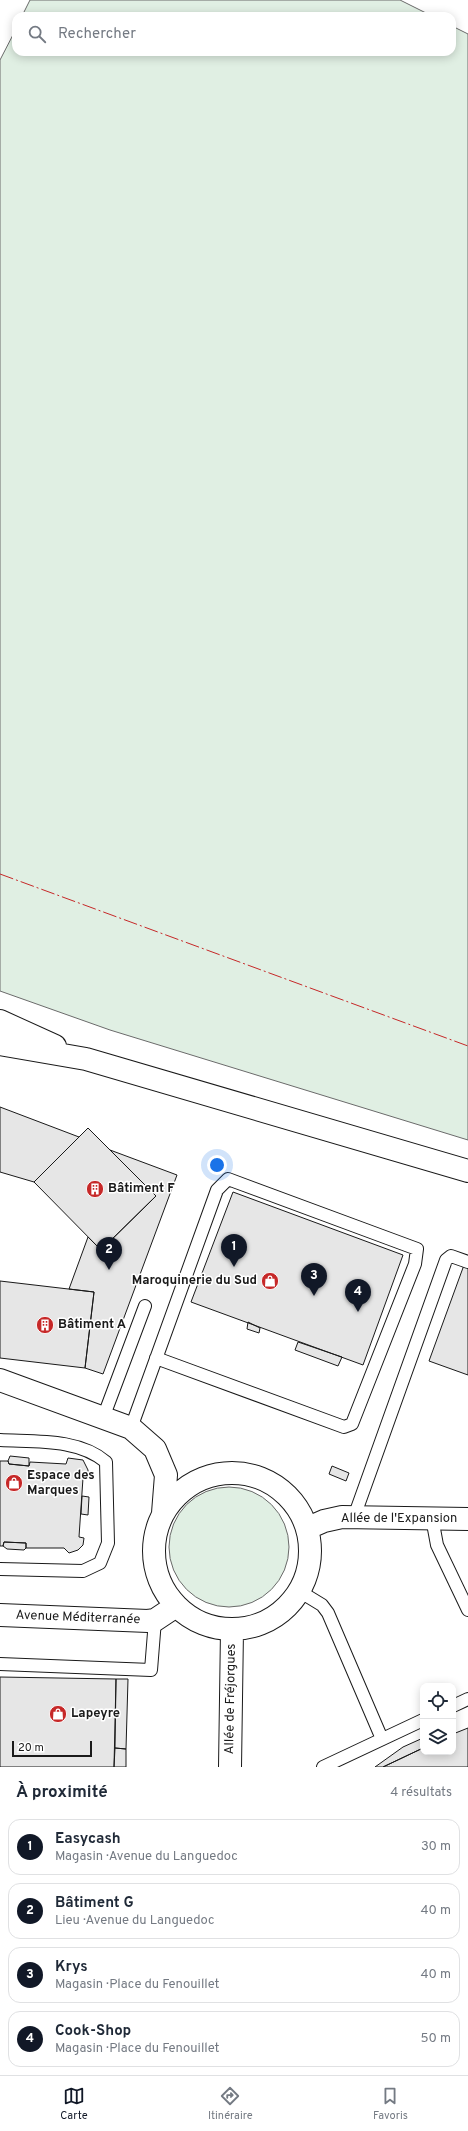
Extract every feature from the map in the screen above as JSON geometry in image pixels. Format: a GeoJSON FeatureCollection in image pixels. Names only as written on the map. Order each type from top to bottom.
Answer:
{"type":"FeatureCollection","features":[{"type":"Feature","properties":{"kind":"street"},"geometry":{"type":"LineString","coordinates":[[0,1021],[86,1059]]}},
{"type":"Feature","properties":{"kind":"street"},"geometry":{"type":"LineString","coordinates":[[0,1044],[86,1059],[468,1171]]}},
{"type":"Feature","properties":{"kind":"street"},"geometry":{"type":"LineString","coordinates":[[0,1380],[131,1428],[155,1449],[166,1475],[163,1513]]}},
{"type":"Feature","properties":{"kind":"street"},"geometry":{"type":"LineString","coordinates":[[243,1472],[265,1479],[284,1491],[298,1507],[308,1528],[311,1549],[308,1571],[299,1591],[288,1606],[272,1618],[255,1626],[232,1630],[214,1627],[194,1620],[176,1606],[161,1586],[154,1562],[154,1536],[163,1513],[178,1493],[199,1479],[221,1473],[243,1472]]}},
{"type":"Feature","properties":{"kind":"street","name":"Allée de l'Expansion"},"geometry":{"type":"LineString","coordinates":[[308,1528],[342,1516],[468,1519]]}},
{"type":"Feature","properties":{"kind":"street","name":"Avenue Méditerranée"},"geometry":{"type":"LineString","coordinates":[[0,1615],[155,1620],[176,1606]]}},
{"type":"Feature","properties":{"kind":"street","name":"Allée de Fréjorgues"},"geometry":{"type":"LineString","coordinates":[[230,1767],[232,1630]]}},
{"type":"Feature","properties":{"kind":"lane"},"geometry":{"type":"LineString","coordinates":[[131,1428],[156,1358],[217,1190],[228,1179],[417,1249],[415,1264],[352,1424],[344,1427],[156,1358]]}},
{"type":"Feature","properties":{"kind":"lane"},"geometry":{"type":"LineString","coordinates":[[354,1517],[446,1260],[451,1256],[468,1262]]}},
{"type":"Feature","properties":{"kind":"lane"},"geometry":{"type":"LineString","coordinates":[[103,1418],[145,1306]]}},
{"type":"Feature","properties":{"kind":"lane"},"geometry":{"type":"LineString","coordinates":[[0,1440],[77,1446],[99,1456],[106,1462],[108,1543],[100,1562],[83,1571],[0,1569]]}},
{"type":"Feature","properties":{"kind":"lane"},"geometry":{"type":"LineString","coordinates":[[432,1518],[437,1545],[468,1610]]}},
{"type":"Feature","properties":{"kind":"lane"},"geometry":{"type":"LineString","coordinates":[[299,1591],[322,1605],[328,1613],[382,1739]]}},
{"type":"Feature","properties":{"kind":"lane"},"geometry":{"type":"LineString","coordinates":[[0,1664],[151,1670],[155,1620]]}},
{"type":"Feature","properties":{"kind":"lane"},"geometry":{"type":"LineString","coordinates":[[456,1705],[468,1699]]}},
{"type":"Feature","properties":{"kind":"lane"},"geometry":{"type":"LineString","coordinates":[[323,1767],[420,1721]]}},
{"type":"Feature","properties":{"kind":"green space"},"geometry":{"type":"Polygon","coordinates":[[[30,0],[400,0],[424,12],[24,12],[30,0]]]}},
{"type":"Feature","properties":{"kind":"green space"},"geometry":{"type":"Polygon","coordinates":[[[456,28],[468,34],[468,1140],[110,1030],[0,991],[0,60],[12,37],[12,56],[456,56],[456,28]]]}},
{"type":"Feature","properties":{"kind":"green space"},"geometry":{"type":"Polygon","coordinates":[[[229,1487],[252,1491],[272,1504],[285,1524],[289,1547],[285,1570],[272,1590],[252,1603],[229,1607],[206,1603],[186,1590],[173,1570],[169,1547],[173,1524],[186,1504],[206,1491],[229,1487]]]}},
{"type":"Feature","properties":{"kind":"building"},"geometry":{"type":"Polygon","coordinates":[[[0,1107],[79,1137],[34,1182],[0,1172],[0,1107]]]}},
{"type":"Feature","properties":{"kind":"building","name":"Bâtiment F"},"geometry":{"type":"Polygon","coordinates":[[[88,1128],[156,1196],[101,1250],[34,1182],[88,1128]]]}},
{"type":"Feature","properties":{"kind":"building"},"geometry":{"type":"Polygon","coordinates":[[[110,1150],[177,1175],[103,1374],[85,1368],[94,1292],[69,1289],[88,1237],[101,1250],[156,1196],[110,1150]]]}},
{"type":"Feature","properties":{"kind":"building"},"geometry":{"type":"Polygon","coordinates":[[[233,1192],[403,1255],[363,1365],[191,1302],[233,1192]]]}},
{"type":"Feature","properties":{"kind":"building"},"geometry":{"type":"Polygon","coordinates":[[[464,1265],[468,1267],[468,1375],[429,1361],[464,1265]]]}},
{"type":"Feature","properties":{"kind":"building","name":"Bâtiment A"},"geometry":{"type":"Polygon","coordinates":[[[0,1281],[94,1292],[85,1368],[0,1358],[0,1281]]]}},
{"type":"Feature","properties":{"kind":"building"},"geometry":{"type":"Polygon","coordinates":[[[248,1322],[260,1328],[259,1333],[247,1329],[248,1322]]]}},
{"type":"Feature","properties":{"kind":"building"},"geometry":{"type":"Polygon","coordinates":[[[298,1342],[342,1357],[338,1366],[295,1350],[298,1342]]]}},
{"type":"Feature","properties":{"kind":"building"},"geometry":{"type":"Polygon","coordinates":[[[10,1456],[29,1458],[29,1466],[9,1464],[8,1461],[10,1456]]]}},
{"type":"Feature","properties":{"kind":"building"},"geometry":{"type":"Polygon","coordinates":[[[68,1458],[83,1460],[88,1470],[88,1477],[83,1478],[79,1537],[84,1538],[83,1545],[78,1550],[69,1553],[64,1548],[26,1548],[26,1543],[4,1542],[3,1546],[0,1546],[0,1461],[8,1461],[9,1464],[29,1466],[30,1462],[66,1464],[68,1458]]]}},
{"type":"Feature","properties":{"kind":"building"},"geometry":{"type":"Polygon","coordinates":[[[332,1466],[349,1473],[346,1481],[329,1474],[332,1466]]]}},
{"type":"Feature","properties":{"kind":"building"},"geometry":{"type":"Polygon","coordinates":[[[82,1496],[89,1497],[88,1515],[81,1514],[82,1496]]]}},
{"type":"Feature","properties":{"kind":"building"},"geometry":{"type":"Polygon","coordinates":[[[4,1542],[26,1543],[26,1548],[24,1550],[7,1549],[3,1546],[4,1542]]]}},
{"type":"Feature","properties":{"kind":"building","name":"Lapeyre"},"geometry":{"type":"Polygon","coordinates":[[[0,1677],[116,1679],[114,1767],[0,1767],[0,1677]]]}},
{"type":"Feature","properties":{"kind":"building"},"geometry":{"type":"Polygon","coordinates":[[[116,1679],[128,1679],[126,1749],[115,1748],[116,1679]]]}},
{"type":"Feature","properties":{"kind":"building"},"geometry":{"type":"Polygon","coordinates":[[[468,1728],[468,1767],[383,1767],[420,1749],[420,1755],[456,1755],[456,1733],[468,1728]]]}},
{"type":"Feature","properties":{"kind":"building"},"geometry":{"type":"Polygon","coordinates":[[[420,1739],[420,1749],[383,1767],[375,1767],[403,1747],[420,1739]]]}},
{"type":"Feature","properties":{"kind":"building"},"geometry":{"type":"Polygon","coordinates":[[[115,1748],[126,1749],[126,1767],[114,1767],[115,1748]]]}},
{"type":"Feature","properties":{"kind":"power"},"geometry":{"type":"LineString","coordinates":[[0,874],[468,1046]]}},
{"type":"Feature","properties":{"kind":"place","name":"Bâtiment F"},"geometry":{"type":"Point","coordinates":[95,1189]}},
{"type":"Feature","properties":{"kind":"place","name":"Easycash"},"geometry":{"type":"Point","coordinates":[234,1267]}},
{"type":"Feature","properties":{"kind":"place","name":"Bâtiment G"},"geometry":{"type":"Point","coordinates":[109,1270]}},
{"type":"Feature","properties":{"kind":"place","name":"Maroquinerie du Sud"},"geometry":{"type":"Point","coordinates":[270,1281]}},
{"type":"Feature","properties":{"kind":"place","name":"Krys"},"geometry":{"type":"Point","coordinates":[314,1296]}},
{"type":"Feature","properties":{"kind":"place","name":"Cook-Shop"},"geometry":{"type":"Point","coordinates":[358,1312]}},
{"type":"Feature","properties":{"kind":"place","name":"Bâtiment A"},"geometry":{"type":"Point","coordinates":[45,1325]}},
{"type":"Feature","properties":{"kind":"place","name":"Espace des Marques"},"geometry":{"type":"Point","coordinates":[14,1483]}},
{"type":"Feature","properties":{"kind":"place","name":"Lapeyre"},"geometry":{"type":"Point","coordinates":[58,1714]}}]}
